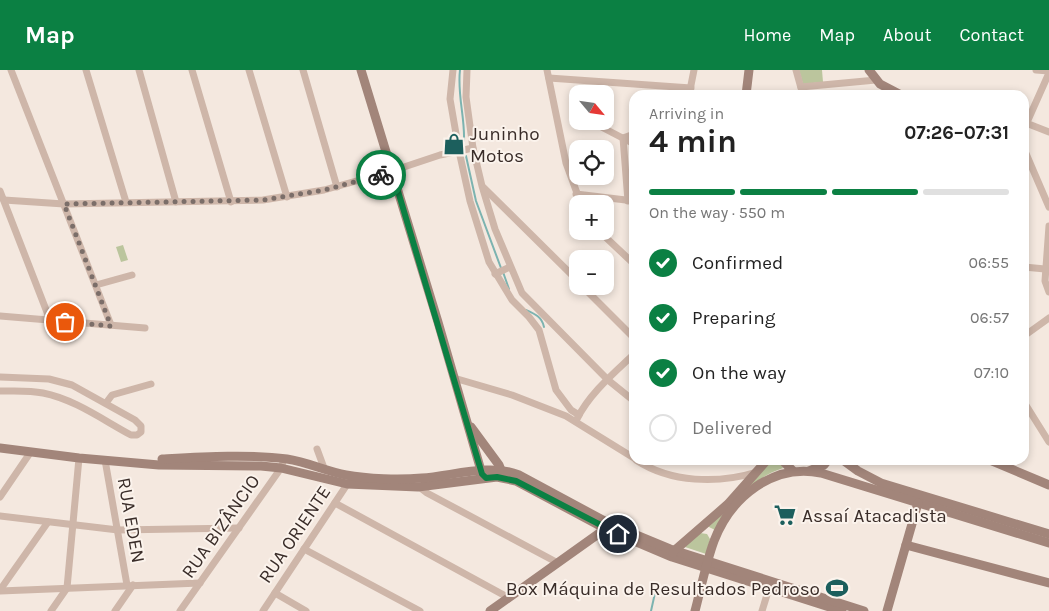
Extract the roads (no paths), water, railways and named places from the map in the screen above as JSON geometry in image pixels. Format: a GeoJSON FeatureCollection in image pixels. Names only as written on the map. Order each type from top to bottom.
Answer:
{"type":"FeatureCollection","features":[{"type":"Feature","properties":{"kind":"main road"},"geometry":{"type":"LineString","coordinates":[[361,70],[483,475]]}},
{"type":"Feature","properties":{"kind":"main road"},"geometry":{"type":"LineString","coordinates":[[747,90],[749,70]]}},
{"type":"Feature","properties":{"kind":"main road"},"geometry":{"type":"LineString","coordinates":[[869,70],[876,80],[890,90]]}},
{"type":"Feature","properties":{"kind":"main road"},"geometry":{"type":"LineString","coordinates":[[466,418],[499,465],[499,474]]}},
{"type":"Feature","properties":{"kind":"main road"},"geometry":{"type":"LineString","coordinates":[[475,450],[480,446],[488,449]]}},
{"type":"Feature","properties":{"kind":"main road"},"geometry":{"type":"LineString","coordinates":[[0,448],[30,453],[159,465],[256,465],[282,463],[324,468],[350,480]]}},
{"type":"Feature","properties":{"kind":"main road"},"geometry":{"type":"LineString","coordinates":[[282,463],[350,480],[417,483],[499,474],[609,527],[673,554],[770,585],[842,611]]}},
{"type":"Feature","properties":{"kind":"main road"},"geometry":{"type":"LineString","coordinates":[[673,554],[728,504],[763,465]]}},
{"type":"Feature","properties":{"kind":"main road"},"geometry":{"type":"LineString","coordinates":[[787,465],[793,471]]}},
{"type":"Feature","properties":{"kind":"main road"},"geometry":{"type":"LineString","coordinates":[[809,471],[824,465]]}},
{"type":"Feature","properties":{"kind":"main road"},"geometry":{"type":"LineString","coordinates":[[850,465],[881,482],[1049,534]]}},
{"type":"Feature","properties":{"kind":"main road"},"geometry":{"type":"LineString","coordinates":[[1002,465],[1049,485]]}},
{"type":"Feature","properties":{"kind":"main road"},"geometry":{"type":"LineString","coordinates":[[695,611],[714,542],[728,514],[754,488],[773,476],[793,471],[809,471],[1049,543]]}},
{"type":"Feature","properties":{"kind":"main road"},"geometry":{"type":"LineString","coordinates":[[887,611],[918,503]]}},
{"type":"Feature","properties":{"kind":"main road"},"geometry":{"type":"LineString","coordinates":[[490,611],[609,527]]}},
{"type":"Feature","properties":{"kind":"main road"},"geometry":{"type":"LineString","coordinates":[[701,528],[709,533],[714,542]]}},
{"type":"Feature","properties":{"kind":"main road"},"geometry":{"type":"LineString","coordinates":[[906,545],[1049,583]]}},
{"type":"Feature","properties":{"kind":"main road"},"geometry":{"type":"LineString","coordinates":[[829,606],[864,611]]}},
{"type":"Feature","properties":{"kind":"street"},"geometry":{"type":"LineString","coordinates":[[11,70],[111,326]]}},
{"type":"Feature","properties":{"kind":"street"},"geometry":{"type":"LineString","coordinates":[[86,70],[126,202]]}},
{"type":"Feature","properties":{"kind":"street"},"geometry":{"type":"LineString","coordinates":[[139,70],[176,202]]}},
{"type":"Feature","properties":{"kind":"street"},"geometry":{"type":"LineString","coordinates":[[192,70],[231,202]]}},
{"type":"Feature","properties":{"kind":"street"},"geometry":{"type":"LineString","coordinates":[[249,70],[287,197]]}},
{"type":"Feature","properties":{"kind":"street"},"geometry":{"type":"LineString","coordinates":[[303,70],[337,187]]}},
{"type":"Feature","properties":{"kind":"street"},"geometry":{"type":"LineString","coordinates":[[453,70],[450,99],[459,151],[470,201],[489,262],[512,300],[530,317],[540,330],[546,360],[556,390],[577,418],[629,455]]}},
{"type":"Feature","properties":{"kind":"street"},"geometry":{"type":"LineString","coordinates":[[467,70],[466,97],[473,148],[482,186],[510,267],[522,293],[608,380],[629,397]]}},
{"type":"Feature","properties":{"kind":"street"},"geometry":{"type":"LineString","coordinates":[[548,70],[566,163],[576,194],[629,201]]}},
{"type":"Feature","properties":{"kind":"street"},"geometry":{"type":"LineString","coordinates":[[690,90],[694,70]]}},
{"type":"Feature","properties":{"kind":"street"},"geometry":{"type":"LineString","coordinates":[[796,70],[802,90]]}},
{"type":"Feature","properties":{"kind":"street"},"geometry":{"type":"LineString","coordinates":[[1029,117],[1049,72],[1036,70]]}},
{"type":"Feature","properties":{"kind":"street"},"geometry":{"type":"LineString","coordinates":[[549,78],[679,90]]}},
{"type":"Feature","properties":{"kind":"street"},"geometry":{"type":"LineString","coordinates":[[801,87],[876,80]]}},
{"type":"Feature","properties":{"kind":"street"},"geometry":{"type":"LineString","coordinates":[[1029,127],[1049,132]]}},
{"type":"Feature","properties":{"kind":"street"},"geometry":{"type":"LineString","coordinates":[[608,130],[629,141]]}},
{"type":"Feature","properties":{"kind":"street"},"geometry":{"type":"LineString","coordinates":[[623,138],[629,136]]}},
{"type":"Feature","properties":{"kind":"street"},"geometry":{"type":"LineString","coordinates":[[623,138],[629,185]]}},
{"type":"Feature","properties":{"kind":"street"},"geometry":{"type":"LineString","coordinates":[[4,200],[64,204],[126,202],[231,202],[264,204],[287,197],[337,187],[440,155],[473,148]]}},
{"type":"Feature","properties":{"kind":"street"},"geometry":{"type":"LineString","coordinates":[[1029,160],[1049,206]]}},
{"type":"Feature","properties":{"kind":"street"},"geometry":{"type":"LineString","coordinates":[[482,186],[569,272]]}},
{"type":"Feature","properties":{"kind":"street"},"geometry":{"type":"LineString","coordinates":[[0,191],[50,320]]}},
{"type":"Feature","properties":{"kind":"street"},"geometry":{"type":"LineString","coordinates":[[490,211],[493,206],[500,204]]}},
{"type":"Feature","properties":{"kind":"street"},"geometry":{"type":"LineString","coordinates":[[1049,226],[1045,269],[1045,281],[1049,292]]}},
{"type":"Feature","properties":{"kind":"street"},"geometry":{"type":"LineString","coordinates":[[609,240],[629,259]]}},
{"type":"Feature","properties":{"kind":"street"},"geometry":{"type":"LineString","coordinates":[[622,252],[629,253]]}},
{"type":"Feature","properties":{"kind":"street"},"geometry":{"type":"LineString","coordinates":[[495,274],[510,267]]}},
{"type":"Feature","properties":{"kind":"street"},"geometry":{"type":"LineString","coordinates":[[1029,267],[1045,269]]}},
{"type":"Feature","properties":{"kind":"street"},"geometry":{"type":"LineString","coordinates":[[96,285],[132,275]]}},
{"type":"Feature","properties":{"kind":"street"},"geometry":{"type":"LineString","coordinates":[[591,295],[629,333]]}},
{"type":"Feature","properties":{"kind":"street"},"geometry":{"type":"LineString","coordinates":[[0,316],[145,328]]}},
{"type":"Feature","properties":{"kind":"street"},"geometry":{"type":"LineString","coordinates":[[1029,332],[1049,318]]}},
{"type":"Feature","properties":{"kind":"street"},"geometry":{"type":"LineString","coordinates":[[577,418],[582,408],[629,359]]}},
{"type":"Feature","properties":{"kind":"street"},"geometry":{"type":"LineString","coordinates":[[0,377],[49,379],[81,389],[135,420],[141,426],[141,432],[138,436],[131,435],[76,405],[53,395],[30,391],[0,391]]}},
{"type":"Feature","properties":{"kind":"street"},"geometry":{"type":"LineString","coordinates":[[454,378],[512,395],[577,418]]}},
{"type":"Feature","properties":{"kind":"street"},"geometry":{"type":"LineString","coordinates":[[106,403],[112,395],[151,384]]}},
{"type":"Feature","properties":{"kind":"street"},"geometry":{"type":"LineString","coordinates":[[1029,410],[1049,442]]}},
{"type":"Feature","properties":{"kind":"street"},"geometry":{"type":"LineString","coordinates":[[317,449],[324,468]]}},
{"type":"Feature","properties":{"kind":"street"},"geometry":{"type":"LineString","coordinates":[[0,497],[30,453]]}},
{"type":"Feature","properties":{"kind":"street"},"geometry":{"type":"LineString","coordinates":[[51,611],[67,588],[79,458]]}},
{"type":"Feature","properties":{"kind":"street","name":"RUA EDEN"},"geometry":{"type":"LineString","coordinates":[[105,460],[130,585],[115,611]]}},
{"type":"Feature","properties":{"kind":"street","name":"RUA BIZÂNCIO"},"geometry":{"type":"LineString","coordinates":[[180,611],[282,463]]}},
{"type":"Feature","properties":{"kind":"street"},"geometry":{"type":"LineString","coordinates":[[646,465],[659,472],[691,478],[741,477],[757,472]]}},
{"type":"Feature","properties":{"kind":"street","name":"RUA ORIENTE"},"geometry":{"type":"LineString","coordinates":[[263,611],[350,480]]}},
{"type":"Feature","properties":{"kind":"street"},"geometry":{"type":"LineString","coordinates":[[436,480],[439,500]]}},
{"type":"Feature","properties":{"kind":"street"},"geometry":{"type":"LineString","coordinates":[[417,483],[439,500],[558,563]]}},
{"type":"Feature","properties":{"kind":"street"},"geometry":{"type":"LineString","coordinates":[[335,503],[509,598]]}},
{"type":"Feature","properties":{"kind":"street"},"geometry":{"type":"LineString","coordinates":[[0,516],[118,530],[239,528]]}},
{"type":"Feature","properties":{"kind":"street"},"geometry":{"type":"LineString","coordinates":[[0,590],[48,522]]}},
{"type":"Feature","properties":{"kind":"street"},"geometry":{"type":"LineString","coordinates":[[304,549],[420,611]]}},
{"type":"Feature","properties":{"kind":"street"},"geometry":{"type":"LineString","coordinates":[[0,590],[200,583]]}},
{"type":"Feature","properties":{"kind":"street"},"geometry":{"type":"LineString","coordinates":[[762,611],[770,585]]}},
{"type":"Feature","properties":{"kind":"street"},"geometry":{"type":"LineString","coordinates":[[274,593],[306,611]]}},
{"type":"Feature","properties":{"kind":"waterway"},"geometry":{"type":"LineString","coordinates":[[460,70],[459,79],[464,141]]}},
{"type":"Feature","properties":{"kind":"waterway"},"geometry":{"type":"LineString","coordinates":[[466,156],[476,201],[501,268]]}},
{"type":"Feature","properties":{"kind":"waterway"},"geometry":{"type":"LineString","coordinates":[[503,272],[509,289]]}},
{"type":"Feature","properties":{"kind":"waterway"},"geometry":{"type":"LineString","coordinates":[[526,310],[540,318],[544,327]]}},
{"type":"Feature","properties":{"kind":"waterway"},"geometry":{"type":"LineString","coordinates":[[651,611],[655,593]]}},
{"type":"Feature","properties":{"kind":"place","name":"Juninho Motos"},"geometry":{"type":"Point","coordinates":[454,144]}},
{"type":"Feature","properties":{"kind":"place","name":"Assaí Atacadista"},"geometry":{"type":"Point","coordinates":[785,515]}},
{"type":"Feature","properties":{"kind":"place","name":"Box Máquina de Resultados Pedroso"},"geometry":{"type":"Point","coordinates":[837,588]}}]}
